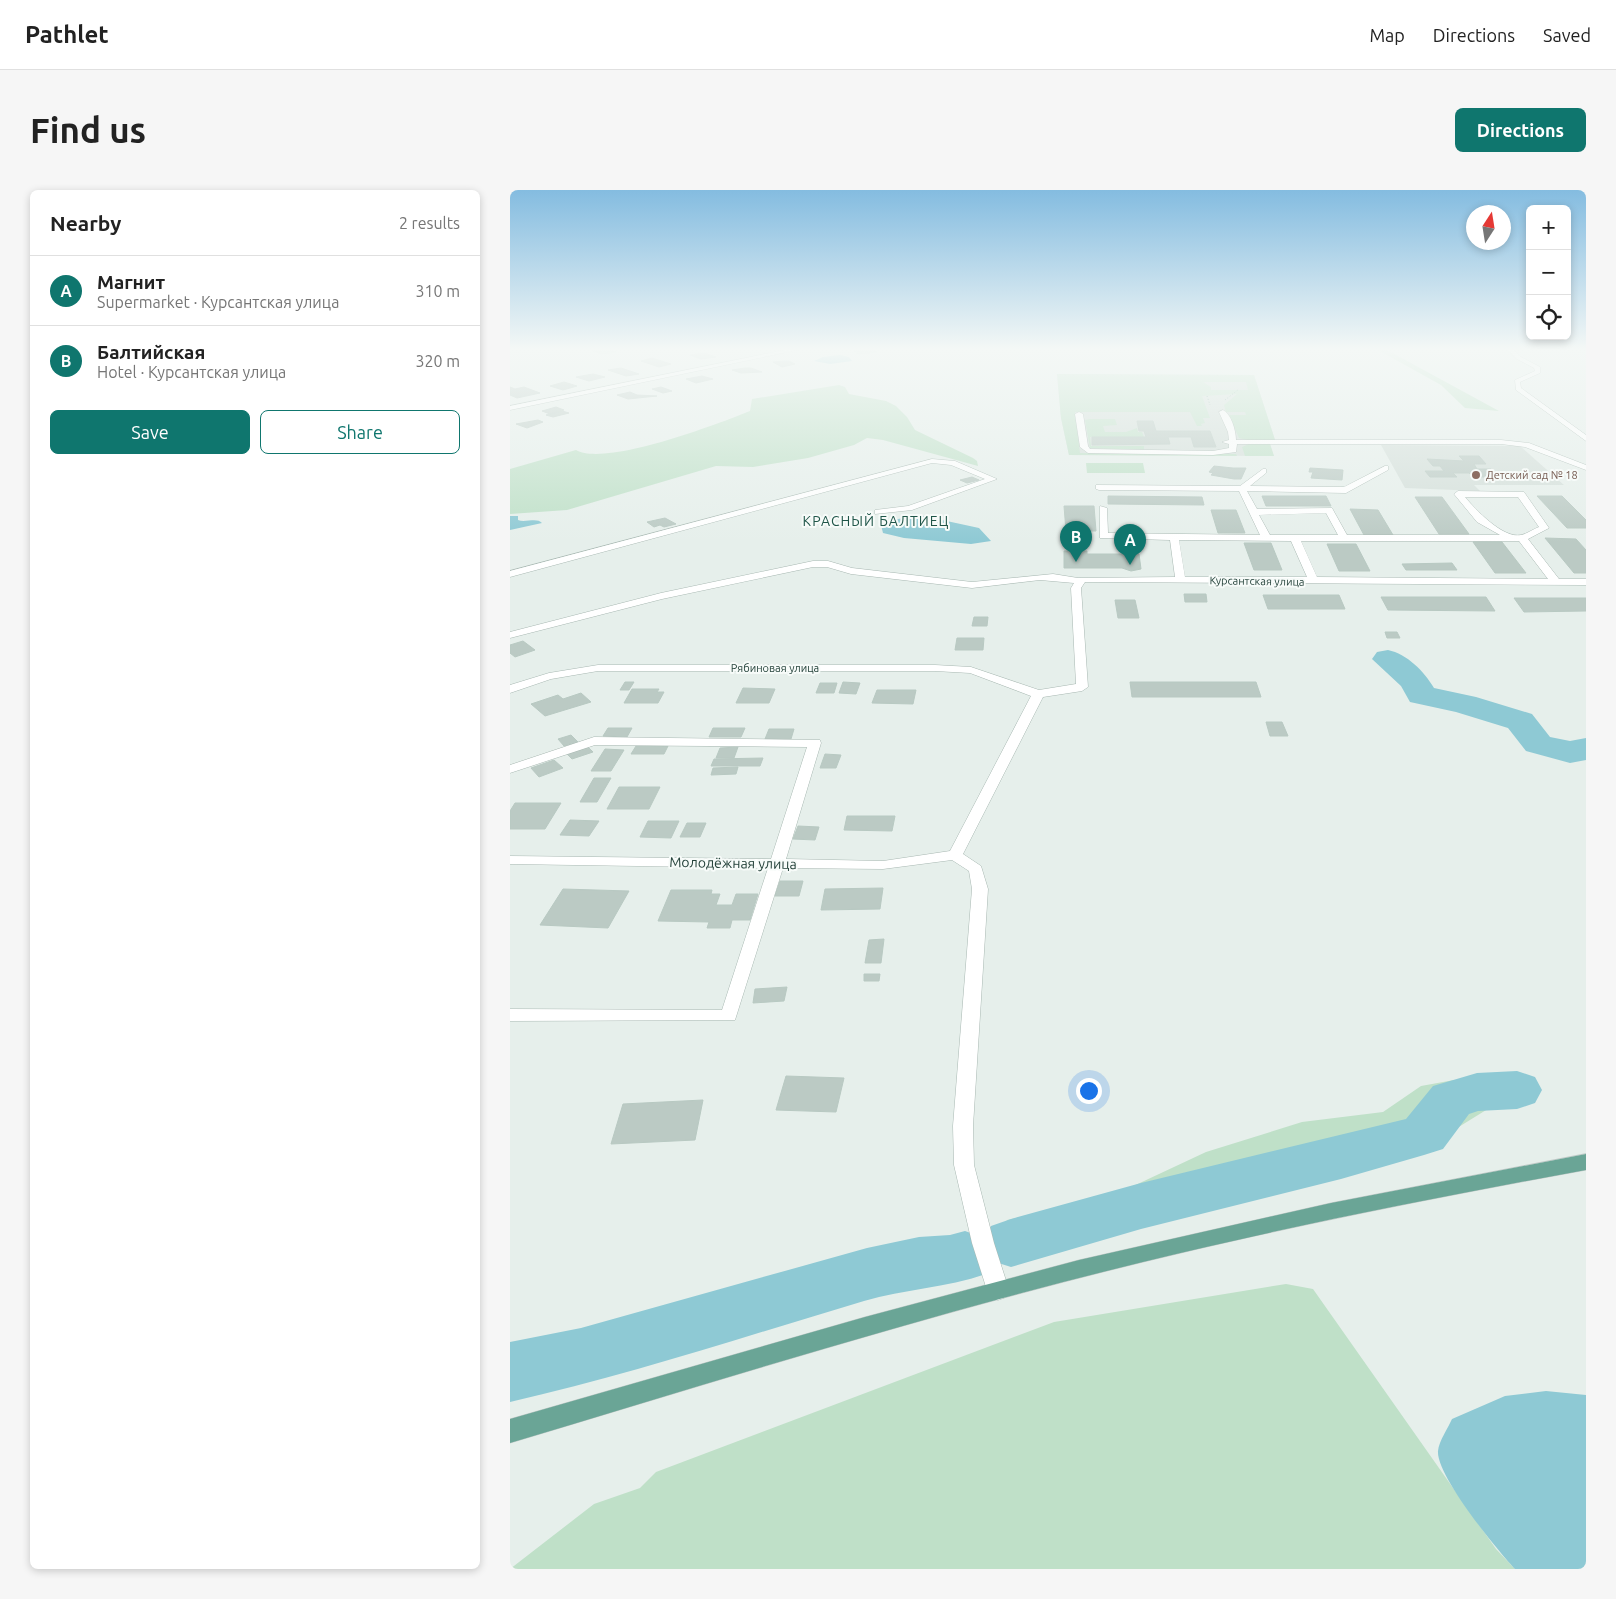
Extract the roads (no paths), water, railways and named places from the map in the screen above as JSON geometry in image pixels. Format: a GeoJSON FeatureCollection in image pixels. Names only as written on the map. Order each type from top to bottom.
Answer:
{"type":"FeatureCollection","features":[{"type":"Feature","properties":{"kind":"main road"},"geometry":{"type":"LineString","coordinates":[[510,1431],[998,1290],[1280,1222],[1586,1162]]}},
{"type":"Feature","properties":{"kind":"street"},"geometry":{"type":"LineString","coordinates":[[1080,414],[1084,448],[1088,452],[1213,452],[1233,450],[1229,442],[1232,432],[1224,414]]}},
{"type":"Feature","properties":{"kind":"street"},"geometry":{"type":"LineString","coordinates":[[1553,414],[1586,439]]}},
{"type":"Feature","properties":{"kind":"street"},"geometry":{"type":"LineString","coordinates":[[1229,442],[1514,443],[1537,449],[1586,468]]}},
{"type":"Feature","properties":{"kind":"street"},"geometry":{"type":"LineString","coordinates":[[510,574],[932,461],[952,463],[993,479],[909,508],[878,512]]}},
{"type":"Feature","properties":{"kind":"street"},"geometry":{"type":"LineString","coordinates":[[1099,487],[1346,490],[1385,468]]}},
{"type":"Feature","properties":{"kind":"street"},"geometry":{"type":"LineString","coordinates":[[1242,489],[1263,471]]}},
{"type":"Feature","properties":{"kind":"street"},"geometry":{"type":"LineString","coordinates":[[1242,489],[1267,539]]}},
{"type":"Feature","properties":{"kind":"street"},"geometry":{"type":"LineString","coordinates":[[1103,508],[1103,536],[1267,539],[1344,537],[1517,538],[1544,528],[1521,494],[1458,494],[1480,520],[1517,538],[1556,582]]}},
{"type":"Feature","properties":{"kind":"street"},"geometry":{"type":"LineString","coordinates":[[1255,512],[1329,510],[1344,537]]}},
{"type":"Feature","properties":{"kind":"street"},"geometry":{"type":"LineString","coordinates":[[1174,537],[1180,580]]}},
{"type":"Feature","properties":{"kind":"street"},"geometry":{"type":"LineString","coordinates":[[1295,538],[1314,581]]}},
{"type":"Feature","properties":{"kind":"street","name":"Курсантская улица"},"geometry":{"type":"LineString","coordinates":[[510,635],[661,596],[813,564],[828,564],[851,572],[972,585],[990,585],[1032,578],[1072,578],[1079,581],[1089,579],[1586,582]]}},
{"type":"Feature","properties":{"kind":"street"},"geometry":{"type":"LineString","coordinates":[[998,1290],[983,1242],[964,1165],[962,1126],[980,889],[976,869],[955,855],[1038,694],[1082,687],[1076,588],[1079,581]]}},
{"type":"Feature","properties":{"kind":"street","name":"Рябиновая улица"},"geometry":{"type":"LineString","coordinates":[[510,688],[549,676],[598,668],[935,668],[971,670],[1038,694]]}},
{"type":"Feature","properties":{"kind":"street"},"geometry":{"type":"LineString","coordinates":[[510,769],[594,741],[815,743],[729,1016],[510,1014]]}},
{"type":"Feature","properties":{"kind":"street","name":"Молодёжная улица"},"geometry":{"type":"LineString","coordinates":[[510,860],[883,864],[955,855]]}},
{"type":"Feature","properties":{"kind":"water"},"geometry":{"type":"Polygon","coordinates":[[[919,515],[979,528],[991,541],[971,544],[904,538],[883,533],[881,525],[893,520],[919,515]]]}},
{"type":"Feature","properties":{"kind":"water"},"geometry":{"type":"Polygon","coordinates":[[[510,516],[518,516],[518,520],[521,521],[537,520],[542,523],[510,530],[510,516]]]}},
{"type":"Feature","properties":{"kind":"water"},"geometry":{"type":"Polygon","coordinates":[[[1546,1391],[1586,1395],[1586,1569],[1515,1569],[1469,1512],[1440,1462],[1439,1447],[1452,1419],[1505,1396],[1546,1391]]]}},
{"type":"Feature","properties":{"kind":"waterway"},"geometry":{"type":"LineString","coordinates":[[1388,659],[1414,681],[1422,695],[1464,704],[1520,721],[1538,744],[1570,752],[1586,749]]}},
{"type":"Feature","properties":{"kind":"waterway"},"geometry":{"type":"LineString","coordinates":[[1011,1243],[1141,1206],[1341,1158],[1424,1135],[1451,1100],[1477,1092],[1517,1090]]}},
{"type":"Feature","properties":{"kind":"waterway"},"geometry":{"type":"LineString","coordinates":[[510,1372],[581,1357],[867,1274],[919,1262],[950,1260],[965,1256]]}},
{"type":"Feature","properties":{"kind":"place","name":"Детский сад № 18"},"geometry":{"type":"Point","coordinates":[1476,475]}},
{"type":"Feature","properties":{"kind":"place","name":"Балтийская"},"geometry":{"type":"Point","coordinates":[1076,562]}},
{"type":"Feature","properties":{"kind":"place","name":"Магнит"},"geometry":{"type":"Point","coordinates":[1130,565]}},
{"type":"Feature","properties":{"kind":"district","name":"КРАСНЫЙ БАЛТИЕЦ"},"geometry":{"type":"Point","coordinates":[876,521]}}]}
